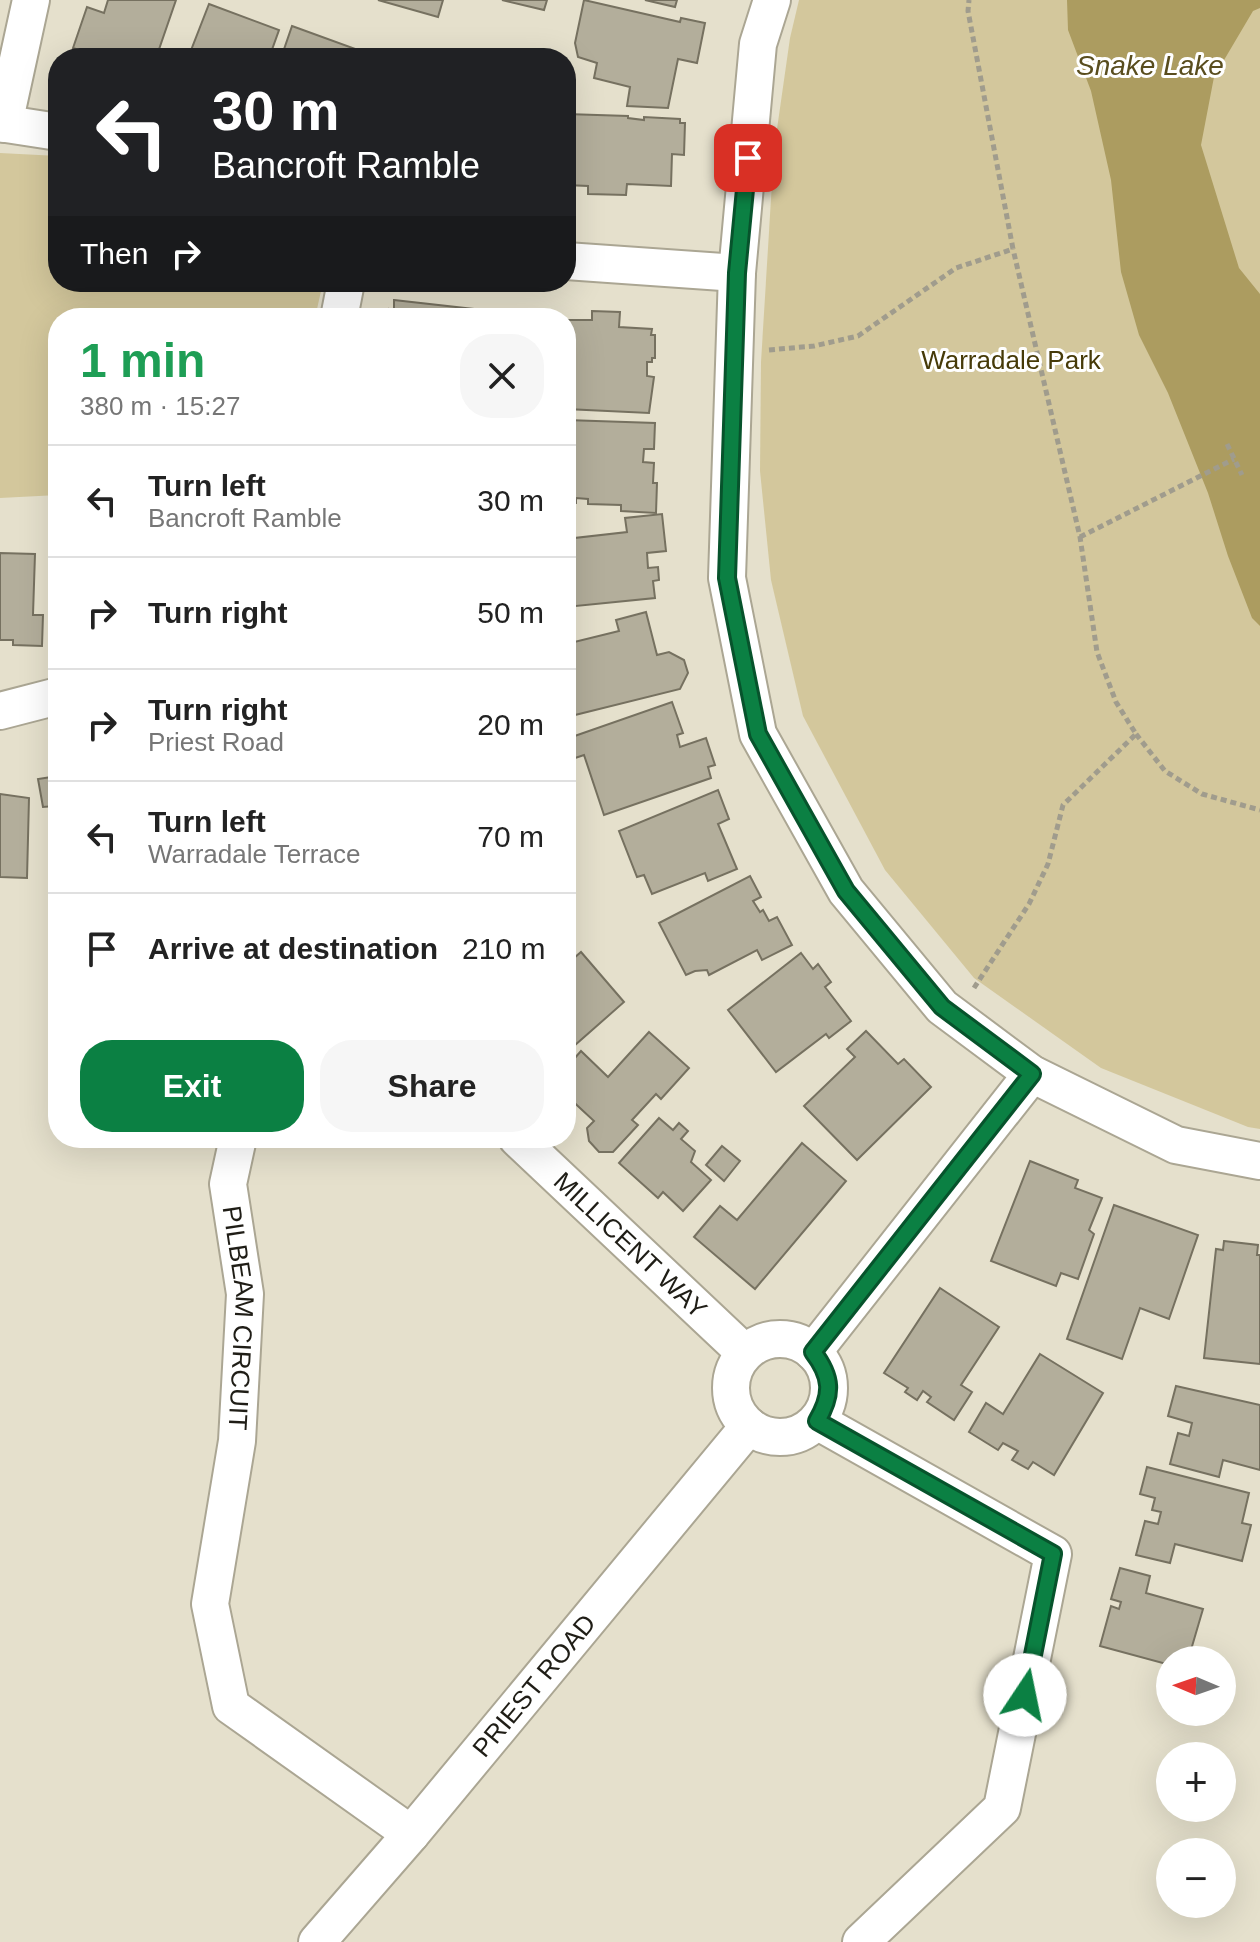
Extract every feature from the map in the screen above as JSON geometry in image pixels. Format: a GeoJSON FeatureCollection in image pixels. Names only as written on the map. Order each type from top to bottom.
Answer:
{"type":"FeatureCollection","features":[{"type":"Feature","properties":{"kind":"street"},"geometry":{"type":"LineString","coordinates":[[31,0],[2,124],[48,131]]}},
{"type":"Feature","properties":{"kind":"street"},"geometry":{"type":"LineString","coordinates":[[772,0],[758,44],[737,273],[727,578],[758,734],[846,891],[942,1007],[1032,1074],[1176,1145],[1260,1161]]}},
{"type":"Feature","properties":{"kind":"street"},"geometry":{"type":"LineString","coordinates":[[576,262],[737,273]]}},
{"type":"Feature","properties":{"kind":"street"},"geometry":{"type":"LineString","coordinates":[[0,711],[48,699]]}},
{"type":"Feature","properties":{"kind":"street"},"geometry":{"type":"LineString","coordinates":[[813,1352],[1032,1074]]}},
{"type":"Feature","properties":{"kind":"street","name":"PILBEAM CIRCUIT"},"geometry":{"type":"LineString","coordinates":[[236,1148],[228,1184],[245,1294],[237,1441],[210,1604],[231,1706],[411,1834]]}},
{"type":"Feature","properties":{"kind":"street","name":"MILLICENT WAY"},"geometry":{"type":"LineString","coordinates":[[528,1148],[745,1353]]}},
{"type":"Feature","properties":{"kind":"street"},"geometry":{"type":"LineString","coordinates":[[779,1339],[798,1342],[813,1352],[825,1367],[829,1386],[827,1405],[817,1421],[802,1432],[784,1437],[765,1435],[749,1426],[735,1407],[731,1382],[735,1367],[745,1353],[760,1343],[779,1339]]}},
{"type":"Feature","properties":{"kind":"street"},"geometry":{"type":"LineString","coordinates":[[817,1421],[1053,1554],[1002,1808],[861,1942]]}},
{"type":"Feature","properties":{"kind":"street","name":"PRIEST ROAD"},"geometry":{"type":"LineString","coordinates":[[317,1942],[411,1834],[749,1426]]}},
{"type":"Feature","properties":{"kind":"path"},"geometry":{"type":"LineString","coordinates":[[969,0],[968,11],[1013,249],[1080,537],[1097,652],[1116,702],[1165,771],[1202,794],[1260,810]]}},
{"type":"Feature","properties":{"kind":"path"},"geometry":{"type":"LineString","coordinates":[[734,354],[814,346],[858,336],[956,268],[1013,249]]}},
{"type":"Feature","properties":{"kind":"path"},"geometry":{"type":"LineString","coordinates":[[1227,444],[1242,475]]}},
{"type":"Feature","properties":{"kind":"path"},"geometry":{"type":"LineString","coordinates":[[1080,537],[1234,459]]}},
{"type":"Feature","properties":{"kind":"path"},"geometry":{"type":"LineString","coordinates":[[956,1017],[1029,904],[1048,864],[1063,805],[1136,734]]}},
{"type":"Feature","properties":{"kind":"green space","name":"Warradale Park"},"geometry":{"type":"Polygon","coordinates":[[[799,0],[1260,0],[1260,1129],[1248,1127],[1101,1068],[974,978],[885,870],[803,716],[771,580],[760,471],[761,362],[774,150],[790,38],[799,0]]]}},
{"type":"Feature","properties":{"kind":"green space"},"geometry":{"type":"Polygon","coordinates":[[[0,153],[48,155],[48,292],[321,292],[317,308],[48,308],[48,496],[0,498],[0,153]]]}},
{"type":"Feature","properties":{"kind":"water","name":"Snake Lake"},"geometry":{"type":"Polygon","coordinates":[[[1067,0],[1260,0],[1260,8],[1253,11],[1214,77],[1201,145],[1239,268],[1260,294],[1260,626],[1252,618],[1208,493],[1168,393],[1139,335],[1121,272],[1111,180],[1091,91],[1068,30],[1067,0]]]}},
{"type":"Feature","properties":{"kind":"building"},"geometry":{"type":"Polygon","coordinates":[[[108,0],[176,0],[159,48],[73,48],[87,7],[104,13],[108,0]]]}},
{"type":"Feature","properties":{"kind":"building"},"geometry":{"type":"Polygon","coordinates":[[[378,0],[443,0],[438,17],[378,0]]]}},
{"type":"Feature","properties":{"kind":"building"},"geometry":{"type":"Polygon","coordinates":[[[502,0],[547,0],[544,10],[502,0]]]}},
{"type":"Feature","properties":{"kind":"building"},"geometry":{"type":"Polygon","coordinates":[[[584,0],[680,22],[681,18],[705,23],[697,63],[678,59],[668,108],[627,106],[630,87],[594,78],[597,63],[578,57],[575,43],[584,0]]]}},
{"type":"Feature","properties":{"kind":"building"},"geometry":{"type":"Polygon","coordinates":[[[645,0],[677,0],[675,7],[645,0]]]}},
{"type":"Feature","properties":{"kind":"building"},"geometry":{"type":"Polygon","coordinates":[[[209,4],[279,30],[273,48],[192,48],[209,4]]]}},
{"type":"Feature","properties":{"kind":"building"},"geometry":{"type":"Polygon","coordinates":[[[292,26],[353,48],[284,48],[292,26]]]}},
{"type":"Feature","properties":{"kind":"building"},"geometry":{"type":"Polygon","coordinates":[[[576,114],[628,116],[644,120],[644,117],[680,119],[680,123],[685,123],[684,155],[672,154],[671,186],[627,184],[626,195],[588,194],[588,186],[576,185],[576,114]]]}},
{"type":"Feature","properties":{"kind":"building"},"geometry":{"type":"Polygon","coordinates":[[[394,300],[465,308],[394,308],[394,300]]]}},
{"type":"Feature","properties":{"kind":"building"},"geometry":{"type":"Polygon","coordinates":[[[592,311],[620,312],[619,327],[652,329],[655,358],[647,362],[647,376],[654,377],[649,413],[576,409],[576,320],[592,320],[592,311]]]}},
{"type":"Feature","properties":{"kind":"building"},"geometry":{"type":"Polygon","coordinates":[[[576,420],[655,423],[654,449],[644,449],[643,462],[654,463],[656,513],[621,511],[621,505],[588,504],[588,499],[576,498],[576,420]]]}},
{"type":"Feature","properties":{"kind":"building"},"geometry":{"type":"Polygon","coordinates":[[[662,514],[666,551],[647,553],[648,568],[658,567],[659,580],[653,581],[655,598],[576,606],[576,538],[627,532],[625,518],[662,514]]]}},
{"type":"Feature","properties":{"kind":"building"},"geometry":{"type":"Polygon","coordinates":[[[0,553],[35,554],[33,615],[43,615],[42,646],[13,645],[13,640],[0,640],[0,553]]]}},
{"type":"Feature","properties":{"kind":"building"},"geometry":{"type":"Polygon","coordinates":[[[646,612],[657,655],[669,652],[684,660],[688,673],[680,689],[576,715],[576,642],[619,631],[616,620],[646,612]]]}},
{"type":"Feature","properties":{"kind":"building"},"geometry":{"type":"Polygon","coordinates":[[[672,702],[683,733],[677,735],[680,747],[706,738],[715,765],[708,767],[711,778],[604,815],[584,755],[576,758],[576,736],[672,702]]]}},
{"type":"Feature","properties":{"kind":"building"},"geometry":{"type":"Polygon","coordinates":[[[48,778],[48,807],[43,807],[38,779],[48,778]]]}},
{"type":"Feature","properties":{"kind":"building"},"geometry":{"type":"Polygon","coordinates":[[[718,790],[729,819],[718,824],[737,869],[708,881],[705,873],[652,894],[644,875],[637,877],[619,831],[718,790]]]}},
{"type":"Feature","properties":{"kind":"building"},"geometry":{"type":"Polygon","coordinates":[[[0,794],[29,798],[27,878],[0,877],[0,794]]]}},
{"type":"Feature","properties":{"kind":"building"},"geometry":{"type":"Polygon","coordinates":[[[750,876],[761,897],[753,901],[769,921],[777,917],[792,945],[762,960],[757,950],[709,975],[707,970],[686,975],[659,923],[750,876]]]}},
{"type":"Feature","properties":{"kind":"building"},"geometry":{"type":"Polygon","coordinates":[[[581,952],[624,1002],[576,1044],[576,956],[581,952]]]}},
{"type":"Feature","properties":{"kind":"building"},"geometry":{"type":"Polygon","coordinates":[[[801,953],[813,969],[818,964],[831,982],[825,987],[851,1021],[829,1038],[826,1034],[776,1072],[728,1010],[801,953]]]}},
{"type":"Feature","properties":{"kind":"building"},"geometry":{"type":"Polygon","coordinates":[[[866,1031],[898,1064],[904,1059],[931,1087],[857,1160],[804,1106],[855,1057],[847,1049],[866,1031]]]}},
{"type":"Feature","properties":{"kind":"building"},"geometry":{"type":"Polygon","coordinates":[[[649,1032],[689,1068],[661,1099],[656,1094],[632,1120],[638,1125],[613,1152],[599,1152],[589,1141],[587,1128],[594,1121],[576,1104],[576,1057],[581,1051],[608,1077],[649,1032]]]}},
{"type":"Feature","properties":{"kind":"building"},"geometry":{"type":"Polygon","coordinates":[[[659,1118],[673,1130],[679,1123],[688,1131],[681,1139],[695,1151],[691,1162],[711,1180],[683,1211],[663,1192],[658,1198],[619,1163],[659,1118]]]}},
{"type":"Feature","properties":{"kind":"building"},"geometry":{"type":"Polygon","coordinates":[[[802,1143],[846,1181],[755,1289],[694,1237],[720,1206],[737,1220],[802,1143]]]}},
{"type":"Feature","properties":{"kind":"building"},"geometry":{"type":"Polygon","coordinates":[[[722,1146],[740,1161],[724,1181],[706,1165],[722,1146]]]}},
{"type":"Feature","properties":{"kind":"building"},"geometry":{"type":"Polygon","coordinates":[[[1030,1161],[1078,1180],[1075,1188],[1102,1198],[1089,1230],[1094,1234],[1078,1279],[1061,1273],[1056,1286],[991,1261],[1030,1161]]]}},
{"type":"Feature","properties":{"kind":"building"},"geometry":{"type":"Polygon","coordinates":[[[1114,1205],[1198,1235],[1169,1319],[1140,1308],[1122,1359],[1067,1339],[1114,1205]]]}},
{"type":"Feature","properties":{"kind":"building"},"geometry":{"type":"Polygon","coordinates":[[[1224,1241],[1258,1245],[1260,1364],[1204,1358],[1216,1249],[1223,1250],[1224,1241]]]}},
{"type":"Feature","properties":{"kind":"building"},"geometry":{"type":"Polygon","coordinates":[[[940,1288],[999,1327],[961,1385],[972,1392],[954,1420],[927,1402],[931,1397],[923,1391],[917,1400],[905,1392],[908,1388],[884,1373],[940,1288]]]}},
{"type":"Feature","properties":{"kind":"building"},"geometry":{"type":"Polygon","coordinates":[[[1040,1354],[1103,1393],[1054,1475],[1033,1462],[1028,1469],[1012,1460],[1018,1451],[1003,1443],[998,1450],[969,1432],[986,1403],[1003,1414],[1040,1354]]]}},
{"type":"Feature","properties":{"kind":"building"},"geometry":{"type":"Polygon","coordinates":[[[1176,1386],[1260,1405],[1260,1470],[1223,1460],[1219,1477],[1170,1464],[1178,1433],[1189,1436],[1192,1423],[1168,1416],[1176,1386]]]}},
{"type":"Feature","properties":{"kind":"building"},"geometry":{"type":"Polygon","coordinates":[[[1147,1467],[1249,1493],[1242,1523],[1251,1525],[1242,1561],[1175,1544],[1170,1563],[1136,1555],[1145,1521],[1158,1524],[1161,1512],[1152,1510],[1155,1498],[1140,1494],[1147,1467]]]}},
{"type":"Feature","properties":{"kind":"building"},"geometry":{"type":"Polygon","coordinates":[[[1120,1568],[1150,1576],[1146,1593],[1203,1609],[1192,1646],[1156,1646],[1156,1661],[1100,1646],[1111,1606],[1119,1609],[1121,1602],[1111,1599],[1120,1568]]]}},
{"type":"Feature","properties":{"kind":"route"},"geometry":{"type":"LineString","coordinates":[[748,158],[737,273],[727,578],[758,734],[846,891],[942,1007],[1032,1074],[813,1352],[825,1367],[829,1386],[827,1405],[817,1421],[1053,1554],[1025,1695]]}}]}
